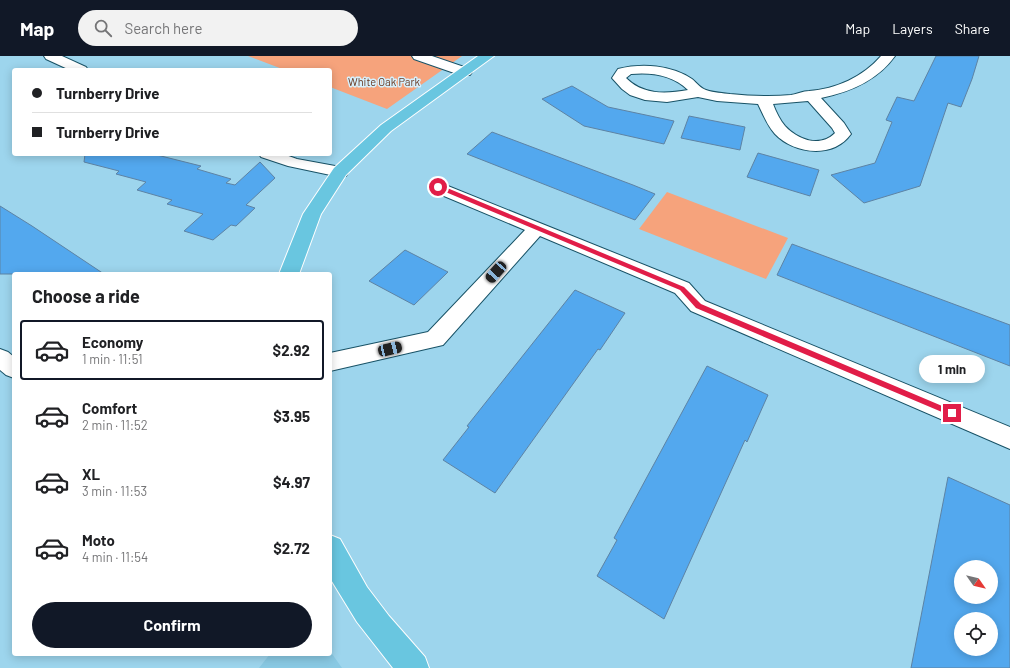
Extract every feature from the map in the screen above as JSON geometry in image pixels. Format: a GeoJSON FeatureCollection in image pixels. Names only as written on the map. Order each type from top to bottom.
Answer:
{"type":"FeatureCollection","features":[{"type":"Feature","properties":{"kind":"main road"},"geometry":{"type":"LineString","coordinates":[[290,272],[312,214],[340,172],[386,128],[487,56]]}},
{"type":"Feature","properties":{"kind":"main road"},"geometry":{"type":"LineString","coordinates":[[332,553],[342,574],[390,642],[414,668]]}},
{"type":"Feature","properties":{"kind":"street"},"geometry":{"type":"LineString","coordinates":[[51,56],[77,68]]}},
{"type":"Feature","properties":{"kind":"street"},"geometry":{"type":"LineString","coordinates":[[419,56],[465,72]]}},
{"type":"Feature","properties":{"kind":"street"},"geometry":{"type":"LineString","coordinates":[[699,92],[735,99],[763,100],[810,95],[856,82],[883,62],[888,56]]}},
{"type":"Feature","properties":{"kind":"street"},"geometry":{"type":"LineString","coordinates":[[763,100],[780,130],[790,139],[803,145],[815,148],[829,145],[839,140],[843,134],[839,126],[810,95]]}},
{"type":"Feature","properties":{"kind":"street"},"geometry":{"type":"LineString","coordinates":[[273,156],[294,163],[340,172]]}},
{"type":"Feature","properties":{"kind":"street"},"geometry":{"type":"LineString","coordinates":[[438,187],[682,288],[698,306],[1010,438]]}},
{"type":"Feature","properties":{"kind":"street"},"geometry":{"type":"LineString","coordinates":[[332,362],[435,339],[536,228]]}},
{"type":"Feature","properties":{"kind":"street"},"geometry":{"type":"LineString","coordinates":[[0,358],[12,367]]}},
{"type":"Feature","properties":{"kind":"shaded area"},"geometry":{"type":"Polygon","coordinates":[[[332,654],[342,668],[259,668],[268,656],[332,656],[332,654]]]}},
{"type":"Feature","properties":{"kind":"green space","name":"White Oak Park"},"geometry":{"type":"Polygon","coordinates":[[[248,56],[462,56],[387,109],[332,88],[332,68],[280,68],[248,56]]]}},
{"type":"Feature","properties":{"kind":"green space"},"geometry":{"type":"Polygon","coordinates":[[[667,192],[788,238],[766,279],[639,229],[667,192]]]}},
{"type":"Feature","properties":{"kind":"building"},"geometry":{"type":"Polygon","coordinates":[[[936,56],[979,56],[961,107],[948,103],[920,186],[864,203],[831,175],[875,163],[892,122],[886,120],[897,97],[914,101],[936,56]]]}},
{"type":"Feature","properties":{"kind":"building"},"geometry":{"type":"Polygon","coordinates":[[[572,86],[608,107],[674,121],[664,144],[584,126],[542,99],[572,86]]]}},
{"type":"Feature","properties":{"kind":"building"},"geometry":{"type":"Polygon","coordinates":[[[689,116],[745,127],[740,150],[681,138],[689,116]]]}},
{"type":"Feature","properties":{"kind":"building"},"geometry":{"type":"Polygon","coordinates":[[[492,132],[655,194],[635,220],[467,154],[492,132]]]}},
{"type":"Feature","properties":{"kind":"building"},"geometry":{"type":"Polygon","coordinates":[[[758,153],[819,170],[810,196],[747,177],[758,153]]]}},
{"type":"Feature","properties":{"kind":"building"},"geometry":{"type":"Polygon","coordinates":[[[85,156],[161,156],[201,166],[197,169],[231,179],[226,183],[235,185],[260,162],[275,178],[246,205],[255,208],[236,226],[231,225],[213,240],[184,231],[203,214],[167,204],[172,200],[137,190],[146,182],[116,174],[119,171],[84,162],[85,156]]]}},
{"type":"Feature","properties":{"kind":"building"},"geometry":{"type":"Polygon","coordinates":[[[0,206],[101,272],[12,272],[12,274],[0,274],[0,206]]]}},
{"type":"Feature","properties":{"kind":"building"},"geometry":{"type":"Polygon","coordinates":[[[792,244],[1010,325],[1010,366],[777,275],[792,244]]]}},
{"type":"Feature","properties":{"kind":"building"},"geometry":{"type":"Polygon","coordinates":[[[405,250],[448,272],[414,305],[369,281],[405,250]]]}},
{"type":"Feature","properties":{"kind":"building"},"geometry":{"type":"Polygon","coordinates":[[[575,290],[625,313],[600,350],[598,349],[495,493],[443,460],[469,427],[467,426],[575,290]]]}},
{"type":"Feature","properties":{"kind":"building"},"geometry":{"type":"Polygon","coordinates":[[[707,366],[768,395],[747,442],[745,440],[664,619],[597,576],[617,540],[614,538],[707,366]]]}},
{"type":"Feature","properties":{"kind":"building"},"geometry":{"type":"Polygon","coordinates":[[[948,477],[1010,505],[1010,668],[911,668],[948,477]]]}},
{"type":"Feature","properties":{"kind":"route"},"geometry":{"type":"LineString","coordinates":[[438,187],[682,288],[698,306],[952,413]]}}]}
